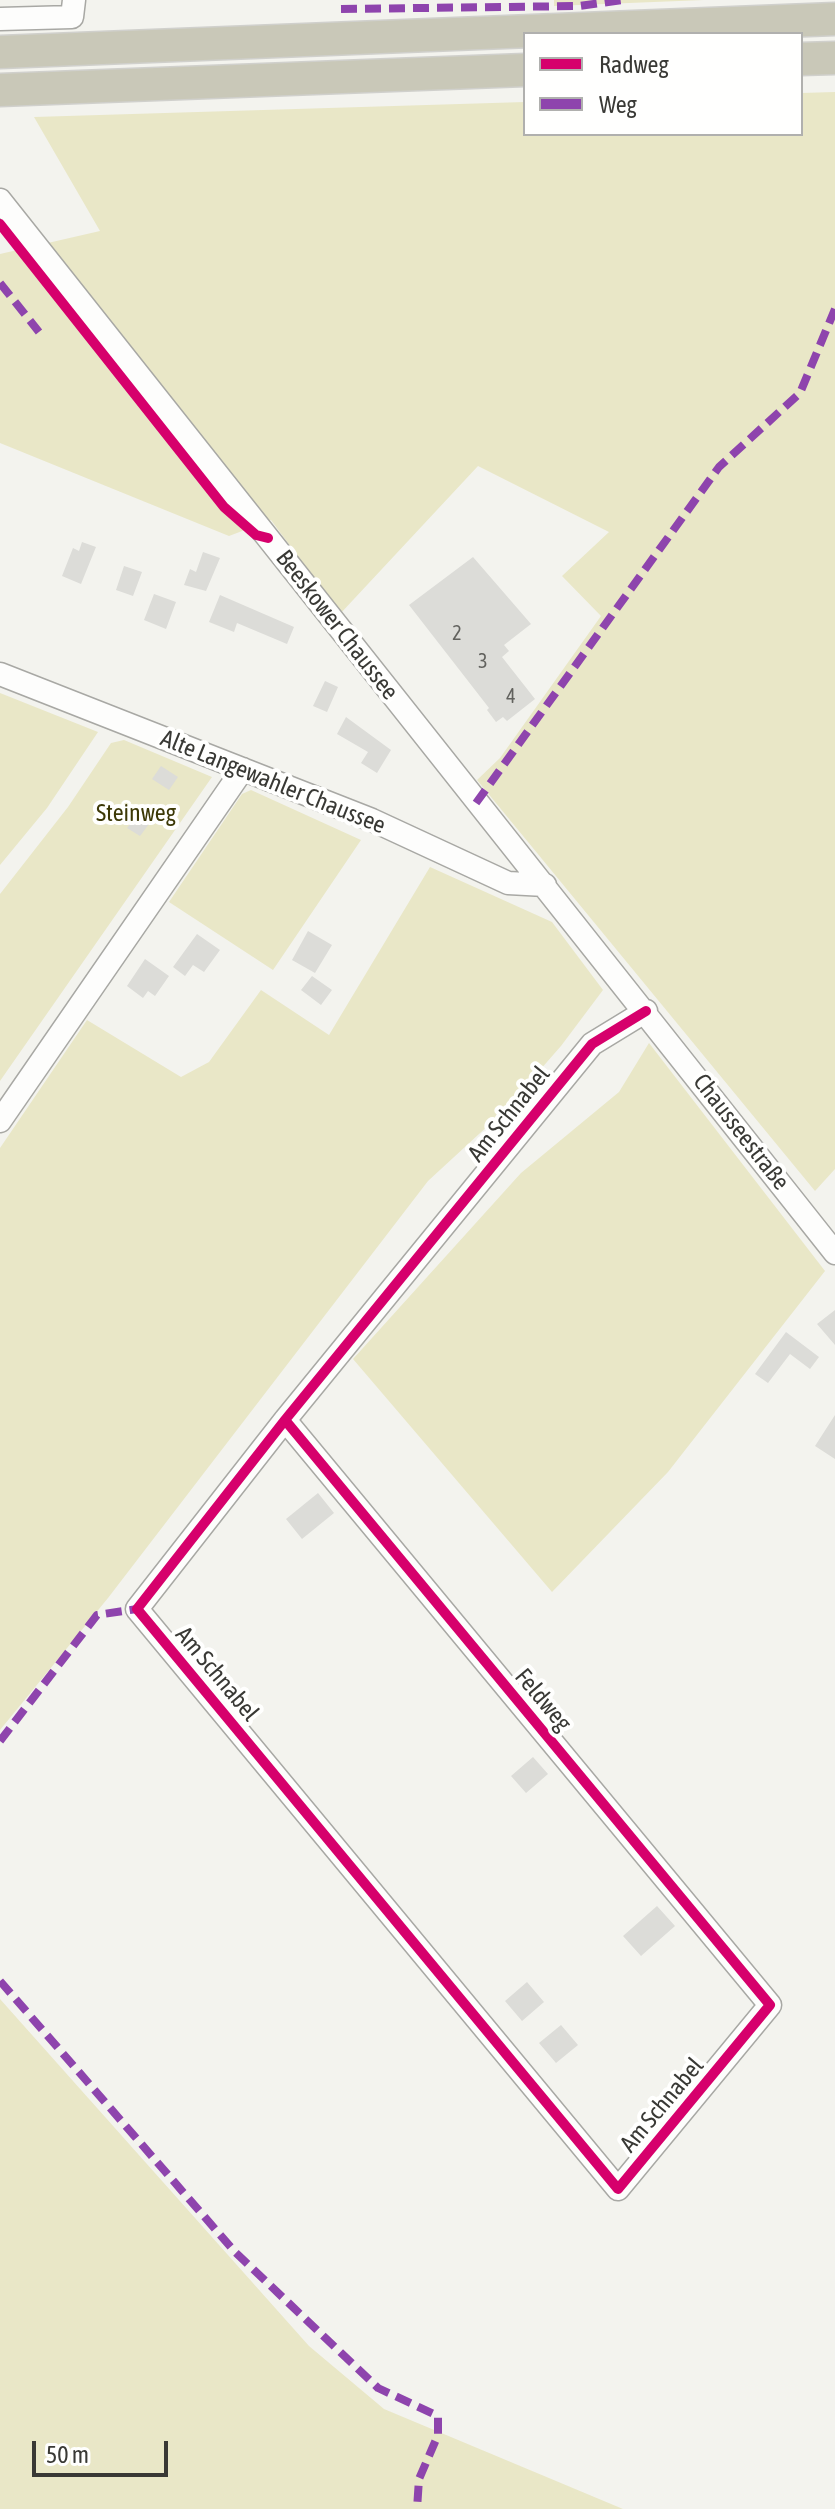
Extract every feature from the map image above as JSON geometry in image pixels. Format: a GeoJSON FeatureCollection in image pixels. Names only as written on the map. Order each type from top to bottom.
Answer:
{"type":"FeatureCollection","features":[{"type":"Feature","properties":{"kind":"highway"},"geometry":{"type":"LineString","coordinates":[[0,52],[835,19]]}},
{"type":"Feature","properties":{"kind":"highway"},"geometry":{"type":"LineString","coordinates":[[803,59],[835,58]]}},
{"type":"Feature","properties":{"kind":"highway"},"geometry":{"type":"LineString","coordinates":[[0,90],[523,70]]}},
{"type":"Feature","properties":{"kind":"street"},"geometry":{"type":"LineString","coordinates":[[0,19],[73,8]]}},
{"type":"Feature","properties":{"kind":"street","name":"Beeskower Chaussee"},"geometry":{"type":"LineString","coordinates":[[0,200],[646,1011]]}},
{"type":"Feature","properties":{"kind":"street","name":"Alte Langewahler Chaussee"},"geometry":{"type":"LineString","coordinates":[[0,674],[372,820],[508,883],[545,885]]}},
{"type":"Feature","properties":{"kind":"street"},"geometry":{"type":"LineString","coordinates":[[0,1121],[243,769]]}},
{"type":"Feature","properties":{"kind":"street","name":"Chausseestraße"},"geometry":{"type":"LineString","coordinates":[[646,1011],[835,1253]]}},
{"type":"Feature","properties":{"kind":"street","name":"Am Schnabel"},"geometry":{"type":"LineString","coordinates":[[646,1011],[592,1044],[285,1420],[137,1609],[618,2189],[770,2005]]}},
{"type":"Feature","properties":{"kind":"street","name":"Feldweg"},"geometry":{"type":"LineString","coordinates":[[285,1420],[770,2005]]}},
{"type":"Feature","properties":{"kind":"green space"},"geometry":{"type":"Polygon","coordinates":[[[554,0],[704,0],[554,6],[554,0]]]}},
{"type":"Feature","properties":{"kind":"green space"},"geometry":{"type":"Polygon","coordinates":[[[835,92],[835,1169],[815,1191],[477,780],[500,758],[601,616],[562,576],[609,532],[478,466],[340,614],[271,520],[229,536],[0,443],[0,254],[100,231],[34,117],[523,102],[523,136],[803,136],[803,93],[835,92]]]}},
{"type":"Feature","properties":{"kind":"green space"},"geometry":{"type":"Polygon","coordinates":[[[0,693],[98,732],[47,808],[0,865],[0,693]]]}},
{"type":"Feature","properties":{"kind":"green space","name":"Steinweg"},"geometry":{"type":"Polygon","coordinates":[[[124,740],[212,777],[0,1081],[0,894],[68,807],[111,743],[124,740]]]}},
{"type":"Feature","properties":{"kind":"green space"},"geometry":{"type":"Polygon","coordinates":[[[251,790],[361,840],[273,970],[169,902],[242,794],[251,790]]]}},
{"type":"Feature","properties":{"kind":"green space"},"geometry":{"type":"Polygon","coordinates":[[[430,867],[552,922],[603,990],[561,1046],[504,1111],[428,1181],[108,1598],[0,1730],[0,1148],[87,1020],[181,1077],[209,1062],[261,990],[329,1035],[430,867]]]}},
{"type":"Feature","properties":{"kind":"green space"},"geometry":{"type":"Polygon","coordinates":[[[649,1043],[825,1271],[668,1472],[552,1592],[353,1359],[521,1173],[619,1092],[649,1043]]]}},
{"type":"Feature","properties":{"kind":"green space"},"geometry":{"type":"Polygon","coordinates":[[[0,1999],[309,2346],[384,2409],[623,2509],[0,2509],[0,1999]]]}},
{"type":"Feature","properties":{"kind":"building"},"geometry":{"type":"Polygon","coordinates":[[[82,542],[96,547],[81,584],[62,576],[73,548],[79,551],[82,542]]]}},
{"type":"Feature","properties":{"kind":"building"},"geometry":{"type":"Polygon","coordinates":[[[203,552],[220,558],[206,591],[184,585],[190,569],[196,572],[203,552]]]}},
{"type":"Feature","properties":{"kind":"building"},"geometry":{"type":"Polygon","coordinates":[[[473,557],[531,624],[504,645],[509,651],[502,657],[535,699],[507,721],[503,717],[496,722],[487,710],[489,708],[409,605],[473,557]]]}},
{"type":"Feature","properties":{"kind":"building"},"geometry":{"type":"Polygon","coordinates":[[[124,566],[142,572],[133,596],[116,590],[124,566]]]}},
{"type":"Feature","properties":{"kind":"building"},"geometry":{"type":"Polygon","coordinates":[[[154,594],[176,602],[166,629],[144,620],[154,594]]]}},
{"type":"Feature","properties":{"kind":"building"},"geometry":{"type":"Polygon","coordinates":[[[220,595],[294,627],[287,644],[237,623],[234,632],[209,622],[220,595]]]}},
{"type":"Feature","properties":{"kind":"building"},"geometry":{"type":"Polygon","coordinates":[[[325,681],[338,687],[327,712],[313,706],[325,681]]]}},
{"type":"Feature","properties":{"kind":"building"},"geometry":{"type":"Polygon","coordinates":[[[346,717],[391,750],[377,773],[361,763],[368,752],[337,734],[346,717]]]}},
{"type":"Feature","properties":{"kind":"building"},"geometry":{"type":"Polygon","coordinates":[[[161,766],[178,777],[169,790],[152,779],[161,766]]]}},
{"type":"Feature","properties":{"kind":"building"},"geometry":{"type":"Polygon","coordinates":[[[137,815],[149,824],[140,836],[127,828],[137,815]]]}},
{"type":"Feature","properties":{"kind":"building"},"geometry":{"type":"Polygon","coordinates":[[[308,931],[332,945],[315,973],[292,960],[308,931]]]}},
{"type":"Feature","properties":{"kind":"building"},"geometry":{"type":"Polygon","coordinates":[[[197,934],[220,950],[204,972],[193,965],[185,976],[173,967],[197,934]]]}},
{"type":"Feature","properties":{"kind":"building"},"geometry":{"type":"Polygon","coordinates":[[[145,959],[169,976],[155,996],[148,991],[143,998],[127,986],[145,959]]]}},
{"type":"Feature","properties":{"kind":"building"},"geometry":{"type":"Polygon","coordinates":[[[312,976],[332,990],[321,1005],[301,990],[312,976]]]}},
{"type":"Feature","properties":{"kind":"building"},"geometry":{"type":"Polygon","coordinates":[[[835,1310],[835,1345],[817,1324],[835,1310]]]}},
{"type":"Feature","properties":{"kind":"building"},"geometry":{"type":"Polygon","coordinates":[[[786,1332],[819,1357],[810,1369],[790,1354],[768,1383],[755,1374],[786,1332]]]}},
{"type":"Feature","properties":{"kind":"building"},"geometry":{"type":"Polygon","coordinates":[[[835,1415],[835,1459],[815,1446],[835,1415]]]}},
{"type":"Feature","properties":{"kind":"building"},"geometry":{"type":"Polygon","coordinates":[[[318,1493],[334,1513],[302,1539],[286,1519],[318,1493]]]}},
{"type":"Feature","properties":{"kind":"building"},"geometry":{"type":"Polygon","coordinates":[[[533,1757],[548,1774],[526,1793],[511,1776],[533,1757]]]}},
{"type":"Feature","properties":{"kind":"building"},"geometry":{"type":"Polygon","coordinates":[[[657,1906],[675,1926],[641,1956],[623,1936],[657,1906]]]}},
{"type":"Feature","properties":{"kind":"building"},"geometry":{"type":"Polygon","coordinates":[[[527,1982],[544,2002],[522,2021],[505,2001],[527,1982]]]}},
{"type":"Feature","properties":{"kind":"building"},"geometry":{"type":"Polygon","coordinates":[[[561,2025],[578,2045],[556,2063],[539,2043],[561,2025]]]}},
{"type":"Feature","properties":{"kind":"marked path"},"geometry":{"type":"LineString","coordinates":[[341,9],[579,6],[623,0]]}},
{"type":"Feature","properties":{"kind":"marked path"},"geometry":{"type":"LineString","coordinates":[[0,283],[39,332]]}},
{"type":"Feature","properties":{"kind":"marked path"},"geometry":{"type":"LineString","coordinates":[[476,803],[719,467],[800,393],[835,309]]}},
{"type":"Feature","properties":{"kind":"marked path"},"geometry":{"type":"LineString","coordinates":[[0,1741],[97,1615],[137,1609]]}},
{"type":"Feature","properties":{"kind":"marked path"},"geometry":{"type":"LineString","coordinates":[[0,1981],[235,2252],[378,2388],[438,2416],[438,2435],[419,2479],[417,2509]]}},
{"type":"Feature","properties":{"kind":"cycle path"},"geometry":{"type":"LineString","coordinates":[[0,224],[224,507],[256,535],[268,538]]}},
{"type":"Feature","properties":{"kind":"cycle path"},"geometry":{"type":"LineString","coordinates":[[285,1420],[770,2005],[618,2189],[137,1609],[285,1420],[592,1044],[646,1011]]}}]}
